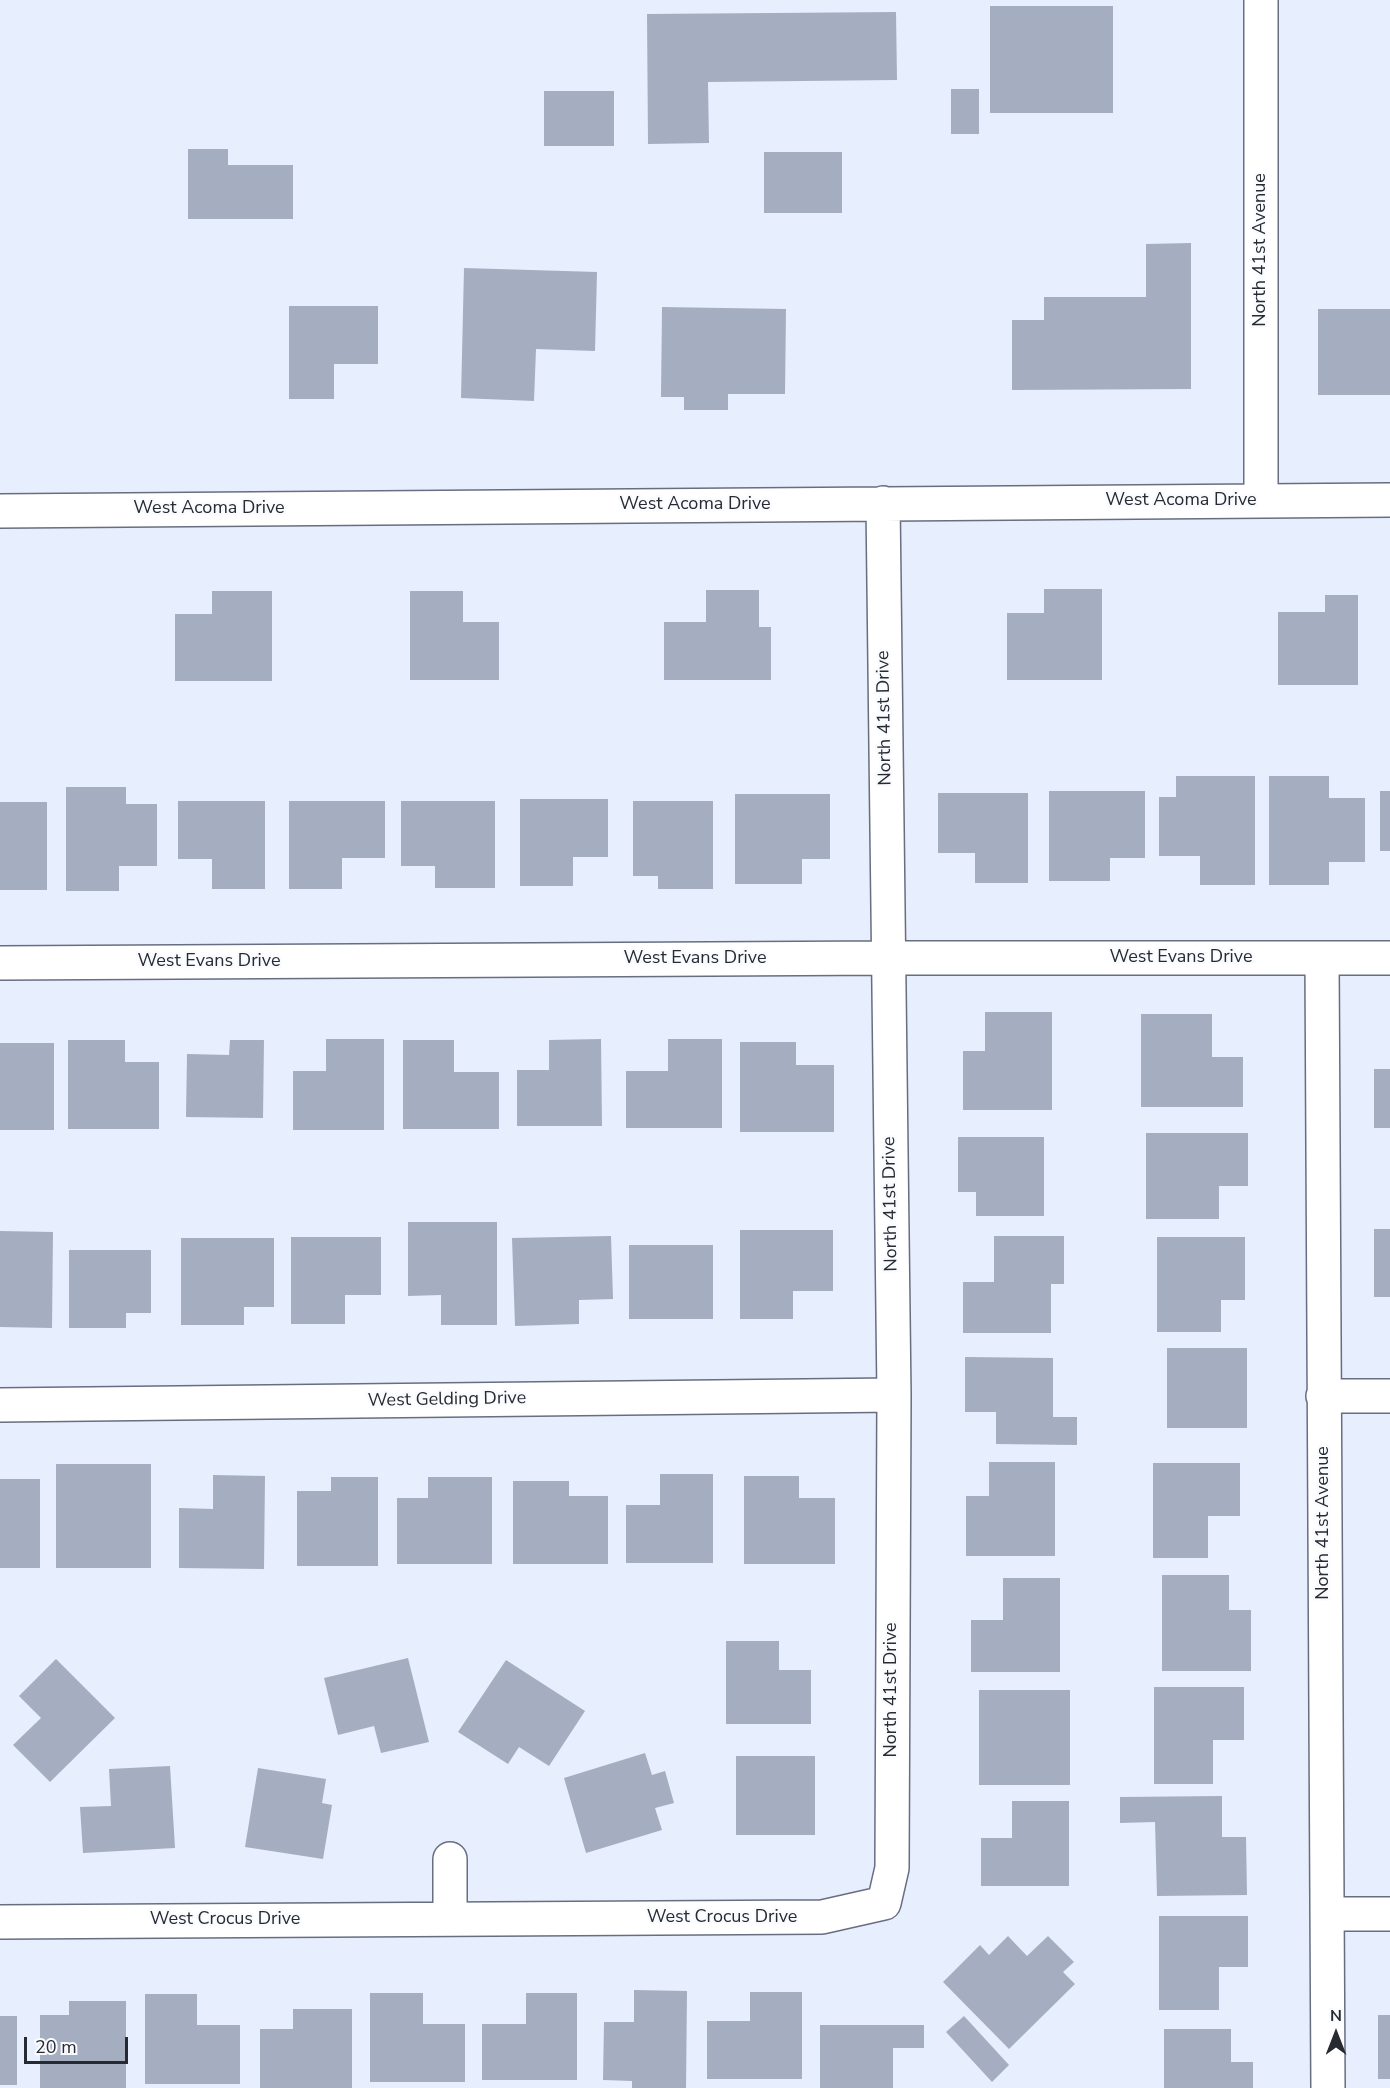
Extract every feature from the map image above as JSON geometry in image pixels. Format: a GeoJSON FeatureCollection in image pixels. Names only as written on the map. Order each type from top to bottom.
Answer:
{"type":"FeatureCollection","features":[{"type":"Feature","properties":{"kind":"street","name":"North 41st Avenue"},"geometry":{"type":"LineString","coordinates":[[1261,0],[1261,501]]}},
{"type":"Feature","properties":{"kind":"street","name":"West Acoma Drive"},"geometry":{"type":"LineString","coordinates":[[0,511],[1390,500]]}},
{"type":"Feature","properties":{"kind":"street","name":"North 41st Drive"},"geometry":{"type":"LineString","coordinates":[[883,503],[894,1395],[892,1868],[884,1903]]}},
{"type":"Feature","properties":{"kind":"street","name":"West Evans Drive"},"geometry":{"type":"LineString","coordinates":[[0,963],[888,958],[1390,958]]}},
{"type":"Feature","properties":{"kind":"street","name":"North 41st Avenue"},"geometry":{"type":"LineString","coordinates":[[1322,958],[1328,2088]]}},
{"type":"Feature","properties":{"kind":"street","name":"West Gelding Drive"},"geometry":{"type":"LineString","coordinates":[[0,1405],[894,1395]]}},
{"type":"Feature","properties":{"kind":"street"},"geometry":{"type":"LineString","coordinates":[[1323,1396],[1390,1396]]}},
{"type":"Feature","properties":{"kind":"street"},"geometry":{"type":"LineString","coordinates":[[450,1859],[450,1919]]}},
{"type":"Feature","properties":{"kind":"street","name":"West Crocus Drive"},"geometry":{"type":"LineString","coordinates":[[0,1922],[822,1917],[884,1903]]}},
{"type":"Feature","properties":{"kind":"street"},"geometry":{"type":"LineString","coordinates":[[1327,1914],[1390,1914]]}},
{"type":"Feature","properties":{"kind":"building"},"geometry":{"type":"Polygon","coordinates":[[[990,6],[1113,6],[1113,113],[990,113],[990,6]]]}},
{"type":"Feature","properties":{"kind":"building"},"geometry":{"type":"Polygon","coordinates":[[[896,12],[897,80],[708,82],[709,143],[648,144],[647,14],[896,12]]]}},
{"type":"Feature","properties":{"kind":"building"},"geometry":{"type":"Polygon","coordinates":[[[951,89],[979,89],[979,134],[951,134],[951,89]]]}},
{"type":"Feature","properties":{"kind":"building"},"geometry":{"type":"Polygon","coordinates":[[[544,91],[614,91],[614,146],[544,146],[544,91]]]}},
{"type":"Feature","properties":{"kind":"building"},"geometry":{"type":"Polygon","coordinates":[[[188,149],[228,149],[228,165],[293,165],[293,219],[188,219],[188,149]]]}},
{"type":"Feature","properties":{"kind":"building"},"geometry":{"type":"Polygon","coordinates":[[[764,152],[842,152],[842,213],[764,213],[764,152]]]}},
{"type":"Feature","properties":{"kind":"building"},"geometry":{"type":"Polygon","coordinates":[[[1191,243],[1191,389],[1012,390],[1012,320],[1044,320],[1044,297],[1146,297],[1146,244],[1191,243]]]}},
{"type":"Feature","properties":{"kind":"building"},"geometry":{"type":"Polygon","coordinates":[[[464,268],[597,272],[595,351],[536,349],[534,401],[461,398],[464,268]]]}},
{"type":"Feature","properties":{"kind":"building"},"geometry":{"type":"Polygon","coordinates":[[[289,306],[378,306],[378,364],[334,364],[334,399],[289,399],[289,306]]]}},
{"type":"Feature","properties":{"kind":"building"},"geometry":{"type":"Polygon","coordinates":[[[662,307],[786,309],[785,394],[728,394],[728,410],[684,410],[684,397],[661,397],[662,307]]]}},
{"type":"Feature","properties":{"kind":"building"},"geometry":{"type":"Polygon","coordinates":[[[1318,309],[1390,309],[1390,395],[1318,395],[1318,309]]]}},
{"type":"Feature","properties":{"kind":"building"},"geometry":{"type":"Polygon","coordinates":[[[1044,589],[1102,589],[1102,680],[1007,680],[1007,613],[1044,613],[1044,589]]]}},
{"type":"Feature","properties":{"kind":"building"},"geometry":{"type":"Polygon","coordinates":[[[706,590],[759,590],[759,627],[771,627],[771,680],[664,680],[664,622],[706,622],[706,590]]]}},
{"type":"Feature","properties":{"kind":"building"},"geometry":{"type":"Polygon","coordinates":[[[212,591],[272,591],[272,681],[175,681],[175,614],[212,614],[212,591]]]}},
{"type":"Feature","properties":{"kind":"building"},"geometry":{"type":"Polygon","coordinates":[[[410,591],[463,591],[463,622],[499,622],[499,680],[410,680],[410,591]]]}},
{"type":"Feature","properties":{"kind":"building"},"geometry":{"type":"Polygon","coordinates":[[[1325,595],[1358,595],[1358,685],[1278,685],[1278,612],[1325,612],[1325,595]]]}},
{"type":"Feature","properties":{"kind":"building"},"geometry":{"type":"Polygon","coordinates":[[[1176,776],[1255,776],[1255,885],[1200,885],[1200,856],[1159,856],[1159,797],[1176,797],[1176,776]]]}},
{"type":"Feature","properties":{"kind":"building"},"geometry":{"type":"Polygon","coordinates":[[[1269,776],[1329,776],[1329,798],[1365,798],[1365,862],[1329,862],[1329,885],[1269,885],[1269,776]]]}},
{"type":"Feature","properties":{"kind":"building"},"geometry":{"type":"Polygon","coordinates":[[[66,787],[126,787],[126,804],[157,804],[157,866],[119,866],[119,891],[66,891],[66,787]]]}},
{"type":"Feature","properties":{"kind":"building"},"geometry":{"type":"Polygon","coordinates":[[[1049,791],[1145,791],[1145,858],[1110,858],[1110,881],[1049,881],[1049,791]]]}},
{"type":"Feature","properties":{"kind":"building"},"geometry":{"type":"Polygon","coordinates":[[[1380,791],[1390,791],[1390,851],[1380,851],[1380,791]]]}},
{"type":"Feature","properties":{"kind":"building"},"geometry":{"type":"Polygon","coordinates":[[[938,793],[1028,793],[1028,883],[975,883],[975,853],[938,853],[938,793]]]}},
{"type":"Feature","properties":{"kind":"building"},"geometry":{"type":"Polygon","coordinates":[[[735,794],[830,794],[830,859],[802,859],[802,884],[735,884],[735,794]]]}},
{"type":"Feature","properties":{"kind":"building"},"geometry":{"type":"Polygon","coordinates":[[[520,799],[608,799],[608,857],[573,857],[573,886],[520,886],[520,799]]]}},
{"type":"Feature","properties":{"kind":"building"},"geometry":{"type":"Polygon","coordinates":[[[178,801],[265,801],[265,889],[212,889],[212,859],[178,859],[178,801]]]}},
{"type":"Feature","properties":{"kind":"building"},"geometry":{"type":"Polygon","coordinates":[[[289,801],[385,801],[385,858],[342,858],[342,889],[289,889],[289,801]]]}},
{"type":"Feature","properties":{"kind":"building"},"geometry":{"type":"Polygon","coordinates":[[[401,801],[495,801],[495,888],[435,888],[435,866],[401,866],[401,801]]]}},
{"type":"Feature","properties":{"kind":"building"},"geometry":{"type":"Polygon","coordinates":[[[633,801],[713,801],[713,889],[658,889],[658,876],[633,876],[633,801]]]}},
{"type":"Feature","properties":{"kind":"building"},"geometry":{"type":"Polygon","coordinates":[[[0,802],[47,802],[47,890],[0,890],[0,802]]]}},
{"type":"Feature","properties":{"kind":"building"},"geometry":{"type":"Polygon","coordinates":[[[985,1012],[1052,1012],[1052,1110],[963,1110],[963,1051],[985,1051],[985,1012]]]}},
{"type":"Feature","properties":{"kind":"building"},"geometry":{"type":"Polygon","coordinates":[[[1141,1014],[1212,1014],[1212,1057],[1243,1057],[1243,1107],[1141,1107],[1141,1014]]]}},
{"type":"Feature","properties":{"kind":"building"},"geometry":{"type":"Polygon","coordinates":[[[326,1039],[384,1039],[384,1130],[293,1130],[293,1071],[326,1071],[326,1039]]]}},
{"type":"Feature","properties":{"kind":"building"},"geometry":{"type":"Polygon","coordinates":[[[601,1039],[602,1126],[517,1126],[517,1070],[549,1070],[549,1040],[601,1039]]]}},
{"type":"Feature","properties":{"kind":"building"},"geometry":{"type":"Polygon","coordinates":[[[668,1039],[722,1039],[722,1128],[626,1128],[626,1071],[668,1071],[668,1039]]]}},
{"type":"Feature","properties":{"kind":"building"},"geometry":{"type":"Polygon","coordinates":[[[68,1040],[125,1040],[125,1062],[159,1062],[159,1129],[68,1129],[68,1040]]]}},
{"type":"Feature","properties":{"kind":"building"},"geometry":{"type":"Polygon","coordinates":[[[230,1040],[264,1040],[263,1118],[186,1117],[187,1054],[229,1055],[230,1040]]]}},
{"type":"Feature","properties":{"kind":"building"},"geometry":{"type":"Polygon","coordinates":[[[403,1040],[454,1040],[454,1072],[499,1072],[499,1129],[403,1129],[403,1040]]]}},
{"type":"Feature","properties":{"kind":"building"},"geometry":{"type":"Polygon","coordinates":[[[740,1042],[796,1042],[796,1065],[834,1065],[834,1132],[740,1132],[740,1042]]]}},
{"type":"Feature","properties":{"kind":"building"},"geometry":{"type":"Polygon","coordinates":[[[0,1043],[54,1043],[54,1130],[0,1130],[0,1043]]]}},
{"type":"Feature","properties":{"kind":"building"},"geometry":{"type":"Polygon","coordinates":[[[1374,1069],[1390,1069],[1390,1128],[1374,1128],[1374,1069]]]}},
{"type":"Feature","properties":{"kind":"building"},"geometry":{"type":"Polygon","coordinates":[[[1146,1133],[1248,1133],[1248,1186],[1219,1186],[1219,1219],[1146,1219],[1146,1133]]]}},
{"type":"Feature","properties":{"kind":"building"},"geometry":{"type":"Polygon","coordinates":[[[958,1137],[1044,1137],[1044,1216],[976,1216],[976,1192],[958,1192],[958,1137]]]}},
{"type":"Feature","properties":{"kind":"building"},"geometry":{"type":"Polygon","coordinates":[[[408,1222],[497,1222],[497,1325],[441,1325],[441,1295],[408,1296],[408,1222]]]}},
{"type":"Feature","properties":{"kind":"building"},"geometry":{"type":"Polygon","coordinates":[[[1374,1229],[1390,1229],[1390,1297],[1374,1297],[1374,1229]]]}},
{"type":"Feature","properties":{"kind":"building"},"geometry":{"type":"Polygon","coordinates":[[[740,1230],[833,1230],[833,1291],[793,1291],[793,1319],[740,1319],[740,1230]]]}},
{"type":"Feature","properties":{"kind":"building"},"geometry":{"type":"Polygon","coordinates":[[[0,1231],[53,1232],[52,1328],[0,1327],[0,1231]]]}},
{"type":"Feature","properties":{"kind":"building"},"geometry":{"type":"Polygon","coordinates":[[[611,1236],[613,1299],[579,1300],[579,1324],[515,1326],[512,1238],[611,1236]]]}},
{"type":"Feature","properties":{"kind":"building"},"geometry":{"type":"Polygon","coordinates":[[[994,1236],[1064,1236],[1064,1284],[1051,1284],[1051,1333],[963,1333],[963,1282],[994,1282],[994,1236]]]}},
{"type":"Feature","properties":{"kind":"building"},"geometry":{"type":"Polygon","coordinates":[[[291,1237],[381,1237],[381,1295],[345,1295],[345,1324],[291,1324],[291,1237]]]}},
{"type":"Feature","properties":{"kind":"building"},"geometry":{"type":"Polygon","coordinates":[[[1157,1237],[1245,1237],[1245,1300],[1221,1300],[1221,1332],[1157,1332],[1157,1237]]]}},
{"type":"Feature","properties":{"kind":"building"},"geometry":{"type":"Polygon","coordinates":[[[181,1238],[274,1238],[274,1307],[244,1307],[244,1325],[181,1325],[181,1238]]]}},
{"type":"Feature","properties":{"kind":"building"},"geometry":{"type":"Polygon","coordinates":[[[629,1245],[713,1245],[713,1319],[629,1319],[629,1245]]]}},
{"type":"Feature","properties":{"kind":"building"},"geometry":{"type":"Polygon","coordinates":[[[69,1250],[151,1250],[151,1313],[126,1313],[126,1328],[69,1328],[69,1250]]]}},
{"type":"Feature","properties":{"kind":"building"},"geometry":{"type":"Polygon","coordinates":[[[1167,1348],[1247,1348],[1247,1428],[1167,1428],[1167,1348]]]}},
{"type":"Feature","properties":{"kind":"building"},"geometry":{"type":"Polygon","coordinates":[[[965,1357],[1053,1358],[1053,1417],[1077,1417],[1077,1445],[996,1444],[996,1412],[965,1412],[965,1357]]]}},
{"type":"Feature","properties":{"kind":"building"},"geometry":{"type":"Polygon","coordinates":[[[989,1462],[1055,1462],[1055,1556],[966,1556],[966,1496],[989,1496],[989,1462]]]}},
{"type":"Feature","properties":{"kind":"building"},"geometry":{"type":"Polygon","coordinates":[[[1153,1463],[1240,1463],[1240,1516],[1208,1516],[1208,1558],[1153,1558],[1153,1463]]]}},
{"type":"Feature","properties":{"kind":"building"},"geometry":{"type":"Polygon","coordinates":[[[56,1464],[151,1464],[151,1568],[56,1568],[56,1464]]]}},
{"type":"Feature","properties":{"kind":"building"},"geometry":{"type":"Polygon","coordinates":[[[660,1474],[713,1474],[713,1563],[626,1563],[626,1505],[660,1505],[660,1474]]]}},
{"type":"Feature","properties":{"kind":"building"},"geometry":{"type":"Polygon","coordinates":[[[213,1475],[265,1476],[264,1569],[179,1568],[179,1508],[213,1509],[213,1475]]]}},
{"type":"Feature","properties":{"kind":"building"},"geometry":{"type":"Polygon","coordinates":[[[744,1476],[799,1476],[799,1498],[835,1498],[835,1564],[744,1564],[744,1476]]]}},
{"type":"Feature","properties":{"kind":"building"},"geometry":{"type":"Polygon","coordinates":[[[331,1477],[378,1477],[378,1566],[297,1566],[297,1491],[331,1491],[331,1477]]]}},
{"type":"Feature","properties":{"kind":"building"},"geometry":{"type":"Polygon","coordinates":[[[428,1477],[492,1477],[492,1564],[397,1564],[397,1498],[428,1498],[428,1477]]]}},
{"type":"Feature","properties":{"kind":"building"},"geometry":{"type":"Polygon","coordinates":[[[0,1479],[40,1479],[40,1568],[0,1568],[0,1479]]]}},
{"type":"Feature","properties":{"kind":"building"},"geometry":{"type":"Polygon","coordinates":[[[513,1481],[569,1481],[569,1496],[608,1496],[608,1564],[513,1564],[513,1481]]]}},
{"type":"Feature","properties":{"kind":"building"},"geometry":{"type":"Polygon","coordinates":[[[1162,1575],[1229,1575],[1229,1610],[1251,1610],[1251,1671],[1162,1671],[1162,1575]]]}},
{"type":"Feature","properties":{"kind":"building"},"geometry":{"type":"Polygon","coordinates":[[[1003,1578],[1060,1578],[1060,1672],[971,1672],[971,1620],[1003,1620],[1003,1578]]]}},
{"type":"Feature","properties":{"kind":"building"},"geometry":{"type":"Polygon","coordinates":[[[726,1641],[779,1641],[779,1670],[811,1670],[811,1724],[726,1724],[726,1641]]]}},
{"type":"Feature","properties":{"kind":"building"},"geometry":{"type":"Polygon","coordinates":[[[408,1658],[429,1742],[381,1753],[374,1726],[338,1735],[324,1678],[408,1658]]]}},
{"type":"Feature","properties":{"kind":"building"},"geometry":{"type":"Polygon","coordinates":[[[56,1659],[115,1718],[50,1782],[13,1745],[41,1718],[19,1696],[56,1659]]]}},
{"type":"Feature","properties":{"kind":"building"},"geometry":{"type":"Polygon","coordinates":[[[506,1660],[585,1711],[549,1766],[519,1747],[508,1764],[458,1732],[506,1660]]]}},
{"type":"Feature","properties":{"kind":"building"},"geometry":{"type":"Polygon","coordinates":[[[1154,1687],[1244,1687],[1244,1740],[1213,1740],[1213,1784],[1154,1784],[1154,1687]]]}},
{"type":"Feature","properties":{"kind":"building"},"geometry":{"type":"Polygon","coordinates":[[[979,1690],[1070,1690],[1070,1785],[979,1785],[979,1690]]]}},
{"type":"Feature","properties":{"kind":"building"},"geometry":{"type":"Polygon","coordinates":[[[645,1753],[652,1775],[665,1771],[674,1803],[655,1808],[662,1830],[586,1853],[564,1778],[645,1753]]]}},
{"type":"Feature","properties":{"kind":"building"},"geometry":{"type":"Polygon","coordinates":[[[736,1756],[815,1756],[815,1835],[736,1835],[736,1756]]]}},
{"type":"Feature","properties":{"kind":"building"},"geometry":{"type":"Polygon","coordinates":[[[170,1766],[175,1848],[83,1853],[80,1807],[111,1806],[109,1769],[170,1766]]]}},
{"type":"Feature","properties":{"kind":"building"},"geometry":{"type":"Polygon","coordinates":[[[258,1768],[326,1779],[322,1803],[332,1805],[323,1859],[245,1847],[258,1768]]]}},
{"type":"Feature","properties":{"kind":"building"},"geometry":{"type":"Polygon","coordinates":[[[1222,1796],[1222,1837],[1246,1837],[1247,1895],[1157,1896],[1155,1822],[1120,1823],[1120,1797],[1222,1796]]]}},
{"type":"Feature","properties":{"kind":"building"},"geometry":{"type":"Polygon","coordinates":[[[1012,1801],[1069,1801],[1069,1886],[981,1886],[981,1838],[1012,1838],[1012,1801]]]}},
{"type":"Feature","properties":{"kind":"building"},"geometry":{"type":"Polygon","coordinates":[[[1159,1916],[1248,1916],[1248,1967],[1219,1967],[1219,2010],[1159,2010],[1159,1916]]]}},
{"type":"Feature","properties":{"kind":"building"},"geometry":{"type":"Polygon","coordinates":[[[1008,1936],[1027,1956],[1048,1936],[1074,1962],[1063,1972],[1075,1984],[1009,2049],[943,1982],[980,1945],[989,1955],[1008,1936]]]}},
{"type":"Feature","properties":{"kind":"building"},"geometry":{"type":"Polygon","coordinates":[[[634,1990],[687,1991],[686,2088],[632,2088],[632,2081],[603,2080],[604,2022],[634,2022],[634,1990]]]}},
{"type":"Feature","properties":{"kind":"building"},"geometry":{"type":"Polygon","coordinates":[[[750,1992],[802,1992],[802,2079],[707,2079],[707,2021],[750,2021],[750,1992]]]}},
{"type":"Feature","properties":{"kind":"building"},"geometry":{"type":"Polygon","coordinates":[[[370,1993],[423,1993],[423,2024],[465,2024],[465,2082],[370,2082],[370,1993]]]}},
{"type":"Feature","properties":{"kind":"building"},"geometry":{"type":"Polygon","coordinates":[[[526,1993],[577,1993],[577,2080],[482,2080],[482,2024],[526,2024],[526,1993]]]}},
{"type":"Feature","properties":{"kind":"building"},"geometry":{"type":"Polygon","coordinates":[[[145,1994],[197,1994],[197,2025],[240,2025],[240,2084],[145,2084],[145,1994]]]}},
{"type":"Feature","properties":{"kind":"building"},"geometry":{"type":"Polygon","coordinates":[[[69,2001],[126,2001],[126,2088],[40,2088],[40,2015],[69,2015],[69,2001]]]}},
{"type":"Feature","properties":{"kind":"building"},"geometry":{"type":"Polygon","coordinates":[[[293,2009],[352,2009],[352,2088],[260,2088],[260,2029],[293,2029],[293,2009]]]}},
{"type":"Feature","properties":{"kind":"building"},"geometry":{"type":"Polygon","coordinates":[[[1378,2015],[1390,2015],[1390,2079],[1378,2079],[1378,2015]]]}},
{"type":"Feature","properties":{"kind":"building"},"geometry":{"type":"Polygon","coordinates":[[[0,2016],[17,2016],[17,2085],[0,2085],[0,2016]]]}},
{"type":"Feature","properties":{"kind":"building"},"geometry":{"type":"Polygon","coordinates":[[[964,2016],[1009,2065],[992,2082],[946,2032],[964,2016]]]}},
{"type":"Feature","properties":{"kind":"building"},"geometry":{"type":"Polygon","coordinates":[[[820,2025],[924,2025],[924,2048],[893,2048],[893,2088],[820,2088],[820,2025]]]}},
{"type":"Feature","properties":{"kind":"building"},"geometry":{"type":"Polygon","coordinates":[[[1164,2029],[1231,2029],[1231,2062],[1253,2062],[1253,2088],[1164,2088],[1164,2029]]]}}]}
